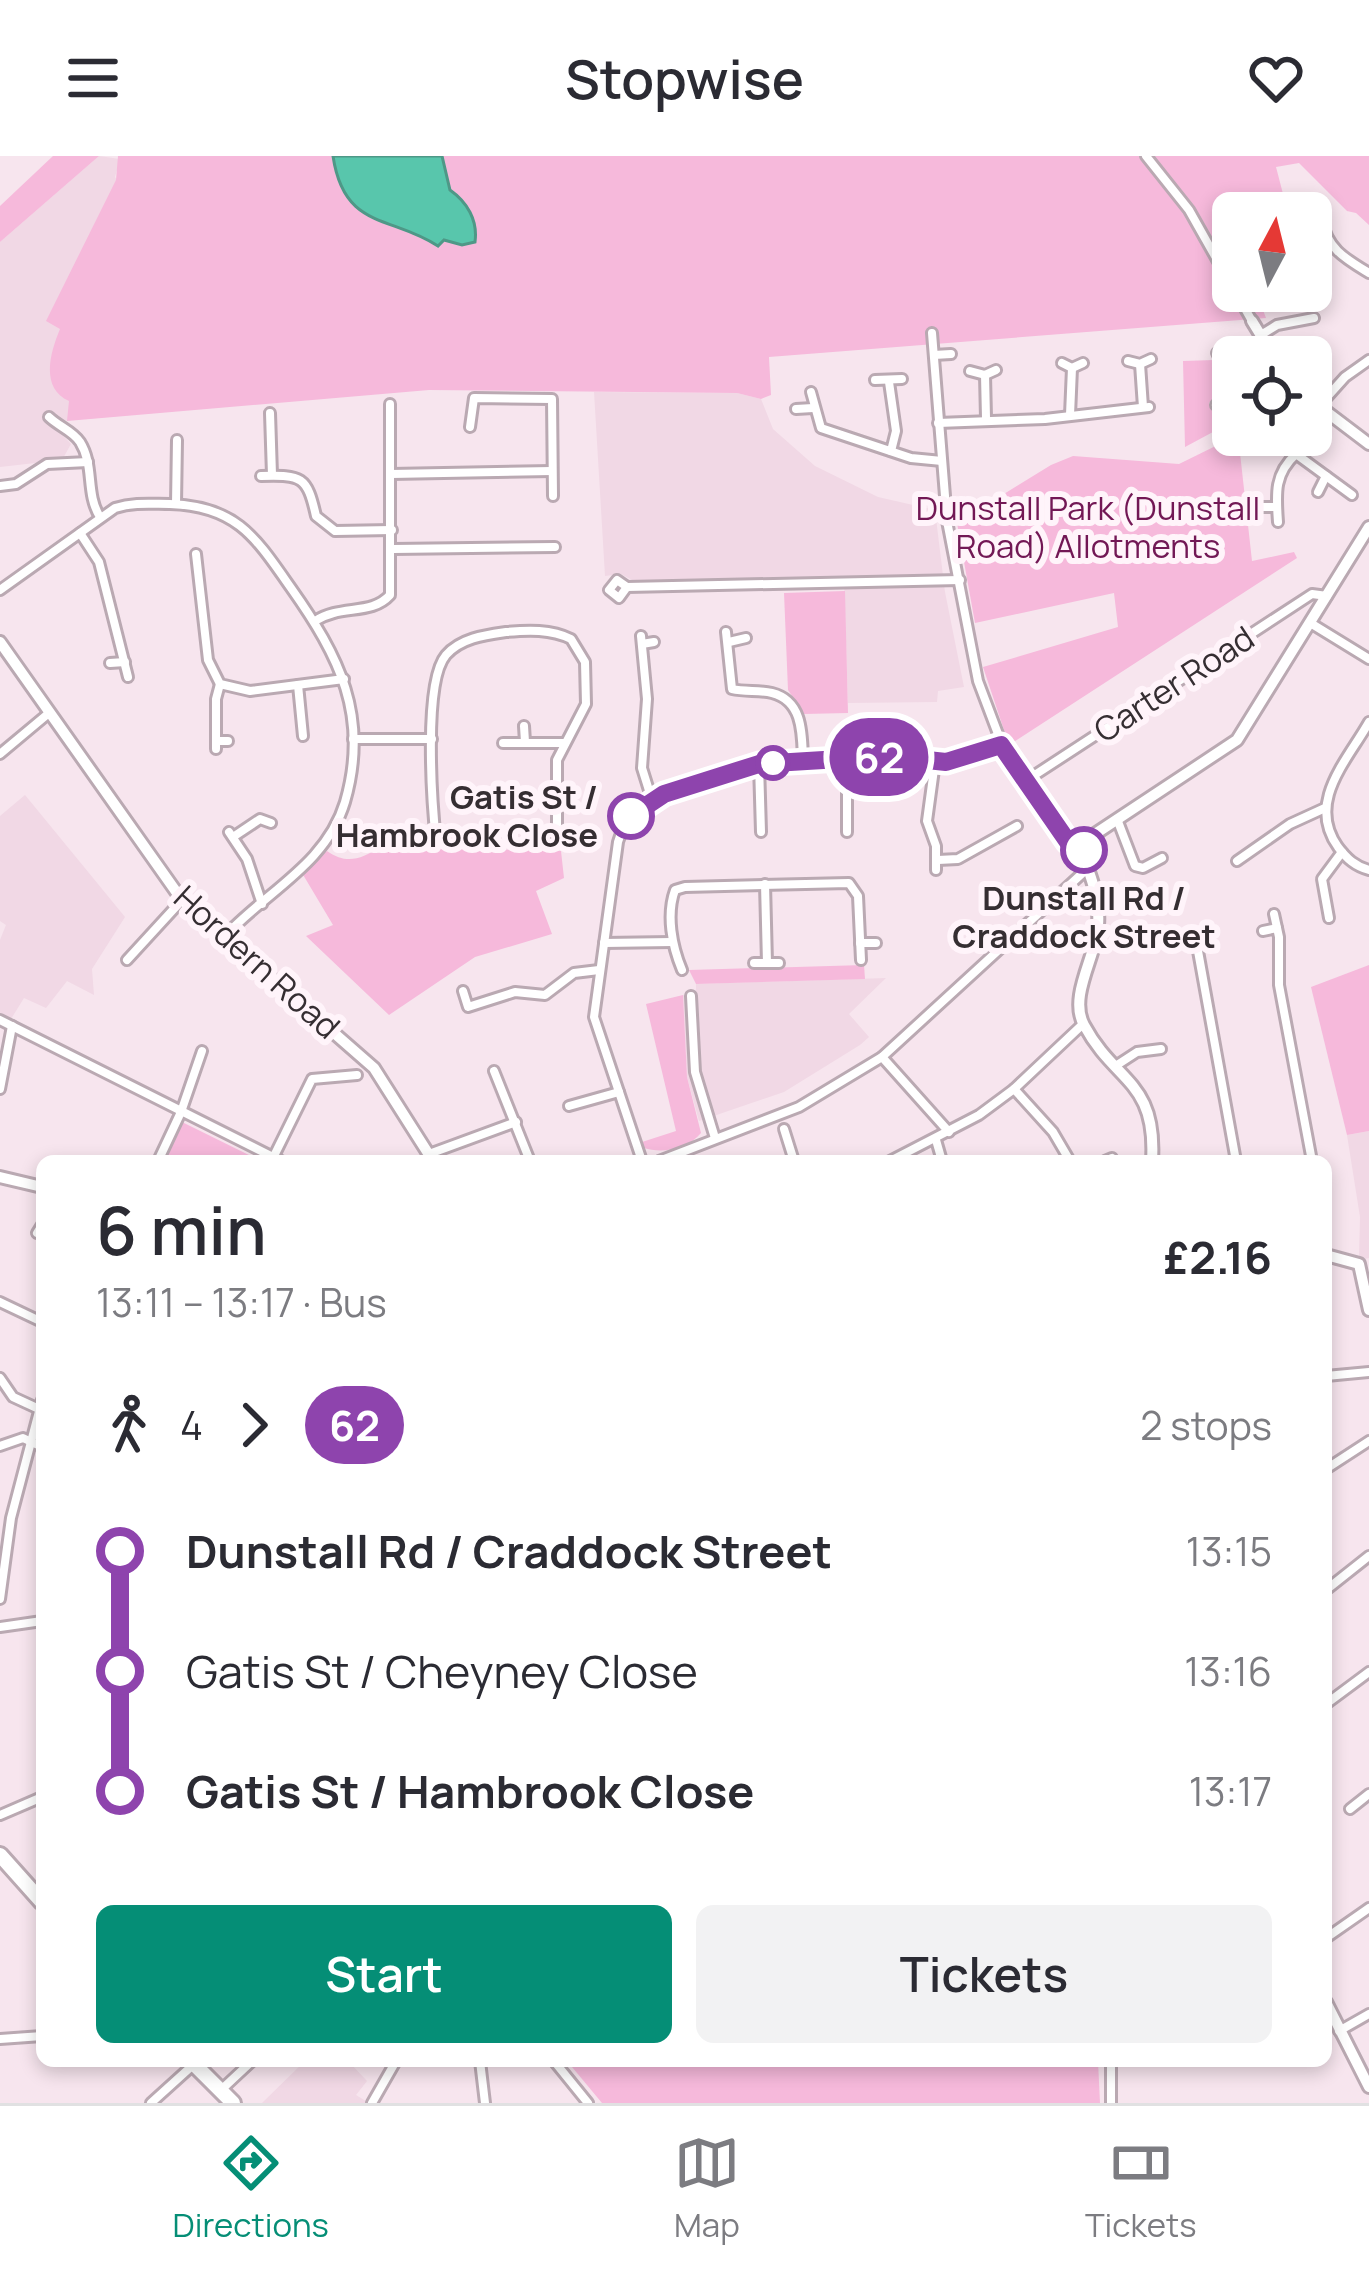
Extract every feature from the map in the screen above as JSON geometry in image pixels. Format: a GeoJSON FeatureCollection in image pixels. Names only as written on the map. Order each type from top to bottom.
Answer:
{"type":"FeatureCollection","features":[{"type":"Feature","properties":{"kind":"highway"},"geometry":{"type":"LineString","coordinates":[[0,1855],[36,1894]]}},
{"type":"Feature","properties":{"kind":"highway"},"geometry":{"type":"LineString","coordinates":[[198,2067],[233,2103]]}},
{"type":"Feature","properties":{"kind":"street"},"geometry":{"type":"LineString","coordinates":[[1146,156],[1189,210],[1212,250]]}},
{"type":"Feature","properties":{"kind":"street"},"geometry":{"type":"LineString","coordinates":[[1332,247],[1369,273]]}},
{"type":"Feature","properties":{"kind":"street"},"geometry":{"type":"LineString","coordinates":[[1247,312],[1261,335],[1286,322],[1314,319]]}},
{"type":"Feature","properties":{"kind":"street"},"geometry":{"type":"LineString","coordinates":[[1286,322],[1287,312]]}},
{"type":"Feature","properties":{"kind":"street"},"geometry":{"type":"LineString","coordinates":[[932,333],[947,521],[978,680],[1001,745],[1024,782],[1068,842],[1084,850]]}},
{"type":"Feature","properties":{"kind":"street"},"geometry":{"type":"LineString","coordinates":[[934,355],[951,354]]}},
{"type":"Feature","properties":{"kind":"street"},"geometry":{"type":"LineString","coordinates":[[1128,361],[1141,364],[1151,359]]}},
{"type":"Feature","properties":{"kind":"street"},"geometry":{"type":"LineString","coordinates":[[1332,389],[1369,360]]}},
{"type":"Feature","properties":{"kind":"street"},"geometry":{"type":"LineString","coordinates":[[1061,363],[1072,368],[1083,364]]}},
{"type":"Feature","properties":{"kind":"street"},"geometry":{"type":"LineString","coordinates":[[938,423],[1146,407],[1141,364]]}},
{"type":"Feature","properties":{"kind":"street"},"geometry":{"type":"LineString","coordinates":[[1070,415],[1072,368]]}},
{"type":"Feature","properties":{"kind":"street"},"geometry":{"type":"LineString","coordinates":[[970,371],[985,375],[996,370]]}},
{"type":"Feature","properties":{"kind":"street"},"geometry":{"type":"LineString","coordinates":[[985,375],[986,418]]}},
{"type":"Feature","properties":{"kind":"street"},"geometry":{"type":"LineString","coordinates":[[875,380],[902,380]]}},
{"type":"Feature","properties":{"kind":"street"},"geometry":{"type":"LineString","coordinates":[[889,382],[896,431],[891,452]]}},
{"type":"Feature","properties":{"kind":"street"},"geometry":{"type":"LineString","coordinates":[[812,392],[820,428],[891,452],[943,461]]}},
{"type":"Feature","properties":{"kind":"street"},"geometry":{"type":"LineString","coordinates":[[470,427],[475,398],[552,399],[553,496]]}},
{"type":"Feature","properties":{"kind":"street"},"geometry":{"type":"LineString","coordinates":[[796,409],[813,407]]}},
{"type":"Feature","properties":{"kind":"street"},"geometry":{"type":"LineString","coordinates":[[315,621],[333,610],[376,607],[392,589],[394,411]]}},
{"type":"Feature","properties":{"kind":"street"},"geometry":{"type":"LineString","coordinates":[[270,412],[266,476],[303,481],[312,492],[316,516],[335,531],[392,530]]}},
{"type":"Feature","properties":{"kind":"street"},"geometry":{"type":"LineString","coordinates":[[49,417],[78,438],[88,462],[89,496],[100,517]]}},
{"type":"Feature","properties":{"kind":"street"},"geometry":{"type":"LineString","coordinates":[[1332,417],[1369,444]]}},
{"type":"Feature","properties":{"kind":"street"},"geometry":{"type":"LineString","coordinates":[[176,504],[177,440]]}},
{"type":"Feature","properties":{"kind":"street"},"geometry":{"type":"LineString","coordinates":[[1278,522],[1280,473],[1294,456]]}},
{"type":"Feature","properties":{"kind":"street"},"geometry":{"type":"LineString","coordinates":[[1299,456],[1352,495]]}},
{"type":"Feature","properties":{"kind":"street"},"geometry":{"type":"LineString","coordinates":[[0,486],[16,484],[47,464],[88,462]]}},
{"type":"Feature","properties":{"kind":"street"},"geometry":{"type":"LineString","coordinates":[[391,474],[552,471]]}},
{"type":"Feature","properties":{"kind":"street"},"geometry":{"type":"LineString","coordinates":[[1318,492],[1326,476]]}},
{"type":"Feature","properties":{"kind":"street"},"geometry":{"type":"LineString","coordinates":[[0,590],[100,517],[131,502],[212,509],[246,530],[330,644],[344,679],[352,739],[349,787],[322,849],[224,937]]}},
{"type":"Feature","properties":{"kind":"street"},"geometry":{"type":"LineString","coordinates":[[1260,507],[1277,507]]}},
{"type":"Feature","properties":{"kind":"street"},"geometry":{"type":"LineString","coordinates":[[1152,1155],[1149,1112],[1083,1024],[1080,995],[1099,924],[1084,850],[1092,836],[1237,740],[1369,527]]}},
{"type":"Feature","properties":{"kind":"street"},"geometry":{"type":"LineString","coordinates":[[80,533],[98,562],[128,677]]}},
{"type":"Feature","properties":{"kind":"street"},"geometry":{"type":"LineString","coordinates":[[393,549],[548,550]]}},
{"type":"Feature","properties":{"kind":"street"},"geometry":{"type":"LineString","coordinates":[[200,560],[208,660],[220,684],[215,699],[216,745],[228,741]]}},
{"type":"Feature","properties":{"kind":"street"},"geometry":{"type":"LineString","coordinates":[[627,587],[960,580]]}},
{"type":"Feature","properties":{"kind":"street","name":"Carter Road"},"geometry":{"type":"LineString","coordinates":[[1024,782],[1312,595],[1327,596]]}},
{"type":"Feature","properties":{"kind":"street"},"geometry":{"type":"LineString","coordinates":[[1312,624],[1369,658]]}},
{"type":"Feature","properties":{"kind":"street"},"geometry":{"type":"LineString","coordinates":[[436,841],[429,768],[439,670],[448,653],[481,636],[538,631],[571,639],[585,662],[585,710],[556,760],[556,842]]}},
{"type":"Feature","properties":{"kind":"street"},"geometry":{"type":"LineString","coordinates":[[746,638],[728,637],[732,689],[767,692],[789,702],[799,718],[802,761]]}},
{"type":"Feature","properties":{"kind":"street"},"geometry":{"type":"LineString","coordinates":[[652,800],[642,767],[647,699],[641,640],[654,642]]}},
{"type":"Feature","properties":{"kind":"street","name":"Hordern Road"},"geometry":{"type":"LineString","coordinates":[[1,645],[182,900],[374,1068],[430,1155]]}},
{"type":"Feature","properties":{"kind":"street"},"geometry":{"type":"LineString","coordinates":[[110,663],[125,662]]}},
{"type":"Feature","properties":{"kind":"street"},"geometry":{"type":"LineString","coordinates":[[220,684],[250,691],[344,679]]}},
{"type":"Feature","properties":{"kind":"street"},"geometry":{"type":"LineString","coordinates":[[298,685],[303,736]]}},
{"type":"Feature","properties":{"kind":"street"},"geometry":{"type":"LineString","coordinates":[[0,754],[49,713]]}},
{"type":"Feature","properties":{"kind":"street"},"geometry":{"type":"LineString","coordinates":[[1369,722],[1332,781],[1325,808],[1328,827],[1342,852],[1369,870]]}},
{"type":"Feature","properties":{"kind":"street"},"geometry":{"type":"LineString","coordinates":[[524,726],[525,742]]}},
{"type":"Feature","properties":{"kind":"street"},"geometry":{"type":"LineString","coordinates":[[352,739],[432,739]]}},
{"type":"Feature","properties":{"kind":"street"},"geometry":{"type":"LineString","coordinates":[[503,743],[565,743]]}},
{"type":"Feature","properties":{"kind":"street"},"geometry":{"type":"LineString","coordinates":[[640,1155],[594,1017],[621,833],[631,817],[652,800],[759,764],[889,756],[935,762],[967,758],[1001,745]]}},
{"type":"Feature","properties":{"kind":"street"},"geometry":{"type":"LineString","coordinates":[[847,832],[848,758]]}},
{"type":"Feature","properties":{"kind":"street"},"geometry":{"type":"LineString","coordinates":[[935,762],[927,821],[937,865],[958,859],[1017,826]]}},
{"type":"Feature","properties":{"kind":"street"},"geometry":{"type":"LineString","coordinates":[[759,764],[761,832]]}},
{"type":"Feature","properties":{"kind":"street"},"geometry":{"type":"LineString","coordinates":[[1237,861],[1290,824],[1325,808]]}},
{"type":"Feature","properties":{"kind":"street"},"geometry":{"type":"LineString","coordinates":[[262,904],[247,860],[231,834],[262,818],[272,824]]}},
{"type":"Feature","properties":{"kind":"street"},"geometry":{"type":"LineString","coordinates":[[1117,819],[1136,866],[1143,868],[1162,858]]}},
{"type":"Feature","properties":{"kind":"street"},"geometry":{"type":"LineString","coordinates":[[1329,918],[1322,878],[1342,852]]}},
{"type":"Feature","properties":{"kind":"street"},"geometry":{"type":"LineString","coordinates":[[673,1155],[799,1107],[882,1057],[1087,869]]}},
{"type":"Feature","properties":{"kind":"street"},"geometry":{"type":"LineString","coordinates":[[682,970],[672,942],[675,890],[765,884],[849,883],[859,896],[861,960]]}},
{"type":"Feature","properties":{"kind":"street"},"geometry":{"type":"LineString","coordinates":[[765,884],[767,963]]}},
{"type":"Feature","properties":{"kind":"street"},"geometry":{"type":"LineString","coordinates":[[127,961],[182,900]]}},
{"type":"Feature","properties":{"kind":"street"},"geometry":{"type":"LineString","coordinates":[[1274,914],[1279,985],[1311,1155]]}},
{"type":"Feature","properties":{"kind":"street"},"geometry":{"type":"LineString","coordinates":[[1263,931],[1277,928]]}},
{"type":"Feature","properties":{"kind":"street"},"geometry":{"type":"LineString","coordinates":[[1196,940],[1235,1155]]}},
{"type":"Feature","properties":{"kind":"street"},"geometry":{"type":"LineString","coordinates":[[604,943],[672,942]]}},
{"type":"Feature","properties":{"kind":"street"},"geometry":{"type":"LineString","coordinates":[[860,943],[876,943]]}},
{"type":"Feature","properties":{"kind":"street"},"geometry":{"type":"LineString","coordinates":[[754,963],[779,963]]}},
{"type":"Feature","properties":{"kind":"street"},"geometry":{"type":"LineString","coordinates":[[464,991],[469,1007],[515,992],[545,994],[574,973],[599,970]]}},
{"type":"Feature","properties":{"kind":"street"},"geometry":{"type":"LineString","coordinates":[[691,996],[695,1072],[715,1138]]}},
{"type":"Feature","properties":{"kind":"street"},"geometry":{"type":"LineString","coordinates":[[0,1020],[265,1155]]}},
{"type":"Feature","properties":{"kind":"street"},"geometry":{"type":"LineString","coordinates":[[903,1155],[949,1132],[1014,1089],[1083,1024]]}},
{"type":"Feature","properties":{"kind":"street"},"geometry":{"type":"LineString","coordinates":[[0,1089],[12,1026]]}},
{"type":"Feature","properties":{"kind":"street"},"geometry":{"type":"LineString","coordinates":[[1117,1065],[1137,1052],[1161,1049]]}},
{"type":"Feature","properties":{"kind":"street"},"geometry":{"type":"LineString","coordinates":[[161,1155],[202,1051]]}},
{"type":"Feature","properties":{"kind":"street"},"geometry":{"type":"LineString","coordinates":[[882,1057],[949,1132]]}},
{"type":"Feature","properties":{"kind":"street"},"geometry":{"type":"LineString","coordinates":[[494,1071],[528,1155]]}},
{"type":"Feature","properties":{"kind":"street"},"geometry":{"type":"LineString","coordinates":[[277,1155],[312,1078],[357,1075]]}},
{"type":"Feature","properties":{"kind":"street"},"geometry":{"type":"LineString","coordinates":[[1014,1089],[1053,1132],[1066,1155]]}},
{"type":"Feature","properties":{"kind":"street"},"geometry":{"type":"LineString","coordinates":[[569,1106],[619,1092]]}},
{"type":"Feature","properties":{"kind":"street"},"geometry":{"type":"LineString","coordinates":[[436,1155],[516,1121]]}},
{"type":"Feature","properties":{"kind":"street"},"geometry":{"type":"LineString","coordinates":[[784,1129],[792,1155]]}},
{"type":"Feature","properties":{"kind":"street"},"geometry":{"type":"LineString","coordinates":[[936,1139],[940,1155]]}},
{"type":"Feature","properties":{"kind":"street"},"geometry":{"type":"LineString","coordinates":[[0,1178],[36,1186]]}},
{"type":"Feature","properties":{"kind":"street"},"geometry":{"type":"LineString","coordinates":[[1332,1253],[1359,1264],[1369,1310]]}},
{"type":"Feature","properties":{"kind":"street"},"geometry":{"type":"LineString","coordinates":[[0,1302],[36,1319]]}},
{"type":"Feature","properties":{"kind":"street"},"geometry":{"type":"LineString","coordinates":[[1332,1375],[1369,1372]]}},
{"type":"Feature","properties":{"kind":"street"},"geometry":{"type":"LineString","coordinates":[[0,1378],[13,1397],[36,1404]]}},
{"type":"Feature","properties":{"kind":"street"},"geometry":{"type":"LineString","coordinates":[[0,1598],[11,1518],[36,1418]]}},
{"type":"Feature","properties":{"kind":"street"},"geometry":{"type":"LineString","coordinates":[[0,1446],[19,1438],[36,1444]]}},
{"type":"Feature","properties":{"kind":"street"},"geometry":{"type":"LineString","coordinates":[[1332,1465],[1369,1441]]}},
{"type":"Feature","properties":{"kind":"street"},"geometry":{"type":"LineString","coordinates":[[1332,1585],[1369,1556]]}},
{"type":"Feature","properties":{"kind":"street"},"geometry":{"type":"LineString","coordinates":[[0,1627],[36,1622]]}},
{"type":"Feature","properties":{"kind":"street"},"geometry":{"type":"LineString","coordinates":[[1332,1700],[1369,1672]]}},
{"type":"Feature","properties":{"kind":"street"},"geometry":{"type":"LineString","coordinates":[[1350,1809],[1369,1793]]}},
{"type":"Feature","properties":{"kind":"street"},"geometry":{"type":"LineString","coordinates":[[0,1815],[36,1800]]}},
{"type":"Feature","properties":{"kind":"street"},"geometry":{"type":"LineString","coordinates":[[1332,1934],[1369,1908]]}},
{"type":"Feature","properties":{"kind":"street"},"geometry":{"type":"LineString","coordinates":[[1339,2031],[1369,2014]]}},
{"type":"Feature","properties":{"kind":"street"},"geometry":{"type":"LineString","coordinates":[[1332,2015],[1369,2087]]}},
{"type":"Feature","properties":{"kind":"street"},"geometry":{"type":"LineString","coordinates":[[0,2039],[36,2036]]}},
{"type":"Feature","properties":{"kind":"street"},"geometry":{"type":"LineString","coordinates":[[151,2103],[188,2067]]}},
{"type":"Feature","properties":{"kind":"street"},"geometry":{"type":"LineString","coordinates":[[221,2090],[246,2067]]}},
{"type":"Feature","properties":{"kind":"street"},"geometry":{"type":"LineString","coordinates":[[372,2103],[393,2067]]}},
{"type":"Feature","properties":{"kind":"street"},"geometry":{"type":"LineString","coordinates":[[481,2067],[485,2103]]}},
{"type":"Feature","properties":{"kind":"street"},"geometry":{"type":"LineString","coordinates":[[559,2067],[588,2103]]}},
{"type":"Feature","properties":{"kind":"street"},"geometry":{"type":"LineString","coordinates":[[1111,2103],[1114,2067]]}},
{"type":"Feature","properties":{"kind":"shaded area"},"geometry":{"type":"Polygon","coordinates":[[[99,156],[120,159],[115,177],[162,262],[221,407],[50,422],[71,444],[62,460],[0,467],[0,242],[99,156]]]}},
{"type":"Feature","properties":{"kind":"shaded area"},"geometry":{"type":"Polygon","coordinates":[[[333,156],[442,156],[450,190],[473,219],[475,242],[462,245],[444,240],[438,246],[372,217],[347,197],[333,156]]]}},
{"type":"Feature","properties":{"kind":"shaded area"},"geometry":{"type":"Polygon","coordinates":[[[594,392],[737,393],[761,399],[773,429],[815,466],[878,497],[935,510],[964,687],[938,691],[937,702],[848,703],[844,579],[632,580],[621,574],[605,576],[594,392]]]}},
{"type":"Feature","properties":{"kind":"shaded area"},"geometry":{"type":"Polygon","coordinates":[[[25,795],[125,917],[92,969],[94,995],[67,981],[46,1008],[24,998],[11,1019],[0,1013],[0,940],[6,925],[0,921],[0,816],[25,795]]]}},
{"type":"Feature","properties":{"kind":"shaded area"},"geometry":{"type":"Polygon","coordinates":[[[886,978],[849,1014],[869,1037],[860,1045],[784,1092],[699,1121],[687,1077],[683,995],[696,992],[696,984],[886,978]]]}},
{"type":"Feature","properties":{"kind":"shaded area"},"geometry":{"type":"Polygon","coordinates":[[[1369,1131],[1369,1258],[1365,1259],[1359,1256],[1360,1217],[1347,1135],[1369,1131]]]}},
{"type":"Feature","properties":{"kind":"shaded area"},"geometry":{"type":"Polygon","coordinates":[[[299,2067],[354,2067],[367,2081],[356,2095],[369,2103],[262,2103],[299,2067]]]}},
{"type":"Feature","properties":{"kind":"green space"},"geometry":{"type":"Polygon","coordinates":[[[53,156],[99,156],[0,242],[0,206],[53,156]]]}},
{"type":"Feature","properties":{"kind":"green space"},"geometry":{"type":"Polygon","coordinates":[[[118,156],[1369,156],[1369,225],[1347,211],[1299,163],[1276,167],[1283,192],[1212,192],[1212,312],[1264,312],[1266,318],[769,357],[771,395],[761,399],[737,393],[429,390],[67,421],[69,401],[54,388],[50,369],[60,329],[46,321],[116,180],[118,156]]]}},
{"type":"Feature","properties":{"kind":"green space"},"geometry":{"type":"Polygon","coordinates":[[[1212,360],[1212,433],[1185,447],[1183,361],[1212,360]]]}},
{"type":"Feature","properties":{"kind":"green space","name":"Dunstall Park (Dunstall Road) Allotments"},"geometry":{"type":"Polygon","coordinates":[[[1212,448],[1212,456],[1240,456],[1252,561],[1294,552],[1297,558],[1009,745],[983,667],[1118,627],[1114,593],[975,623],[957,523],[1073,456],[1179,464],[1212,448]]]}},
{"type":"Feature","properties":{"kind":"green space"},"geometry":{"type":"Polygon","coordinates":[[[845,591],[848,713],[804,714],[788,690],[784,593],[845,591]]]}},
{"type":"Feature","properties":{"kind":"green space"},"geometry":{"type":"Polygon","coordinates":[[[380,847],[561,851],[564,878],[536,891],[552,934],[475,957],[389,1015],[306,936],[333,925],[302,873],[327,851],[354,859],[380,847]]]}},
{"type":"Feature","properties":{"kind":"green space"},"geometry":{"type":"Polygon","coordinates":[[[864,965],[865,979],[696,984],[689,970],[864,965]]]}},
{"type":"Feature","properties":{"kind":"green space"},"geometry":{"type":"Polygon","coordinates":[[[1369,965],[1369,1131],[1347,1135],[1311,987],[1369,965]]]}},
{"type":"Feature","properties":{"kind":"green space"},"geometry":{"type":"Polygon","coordinates":[[[683,995],[687,1077],[701,1133],[682,1146],[651,1150],[642,1142],[676,1131],[646,1004],[683,995]]]}},
{"type":"Feature","properties":{"kind":"green space"},"geometry":{"type":"Polygon","coordinates":[[[182,1122],[249,1155],[167,1155],[182,1122]]]}},
{"type":"Feature","properties":{"kind":"green space"},"geometry":{"type":"Polygon","coordinates":[[[572,2067],[1098,2067],[1100,2103],[602,2103],[572,2067]]]}},
{"type":"Feature","properties":{"kind":"bus line","name":"62"},"geometry":{"type":"LineString","coordinates":[[631,816],[664,794],[759,764],[889,756],[946,762],[1001,745],[1068,842],[1084,850]]}},
{"type":"Feature","properties":{"kind":"place","name":"Gatis St / Hambrook Close"},"geometry":{"type":"Point","coordinates":[631,816]}},
{"type":"Feature","properties":{"kind":"place","name":"Dunstall Rd / Craddock Street"},"geometry":{"type":"Point","coordinates":[1084,850]}}]}
